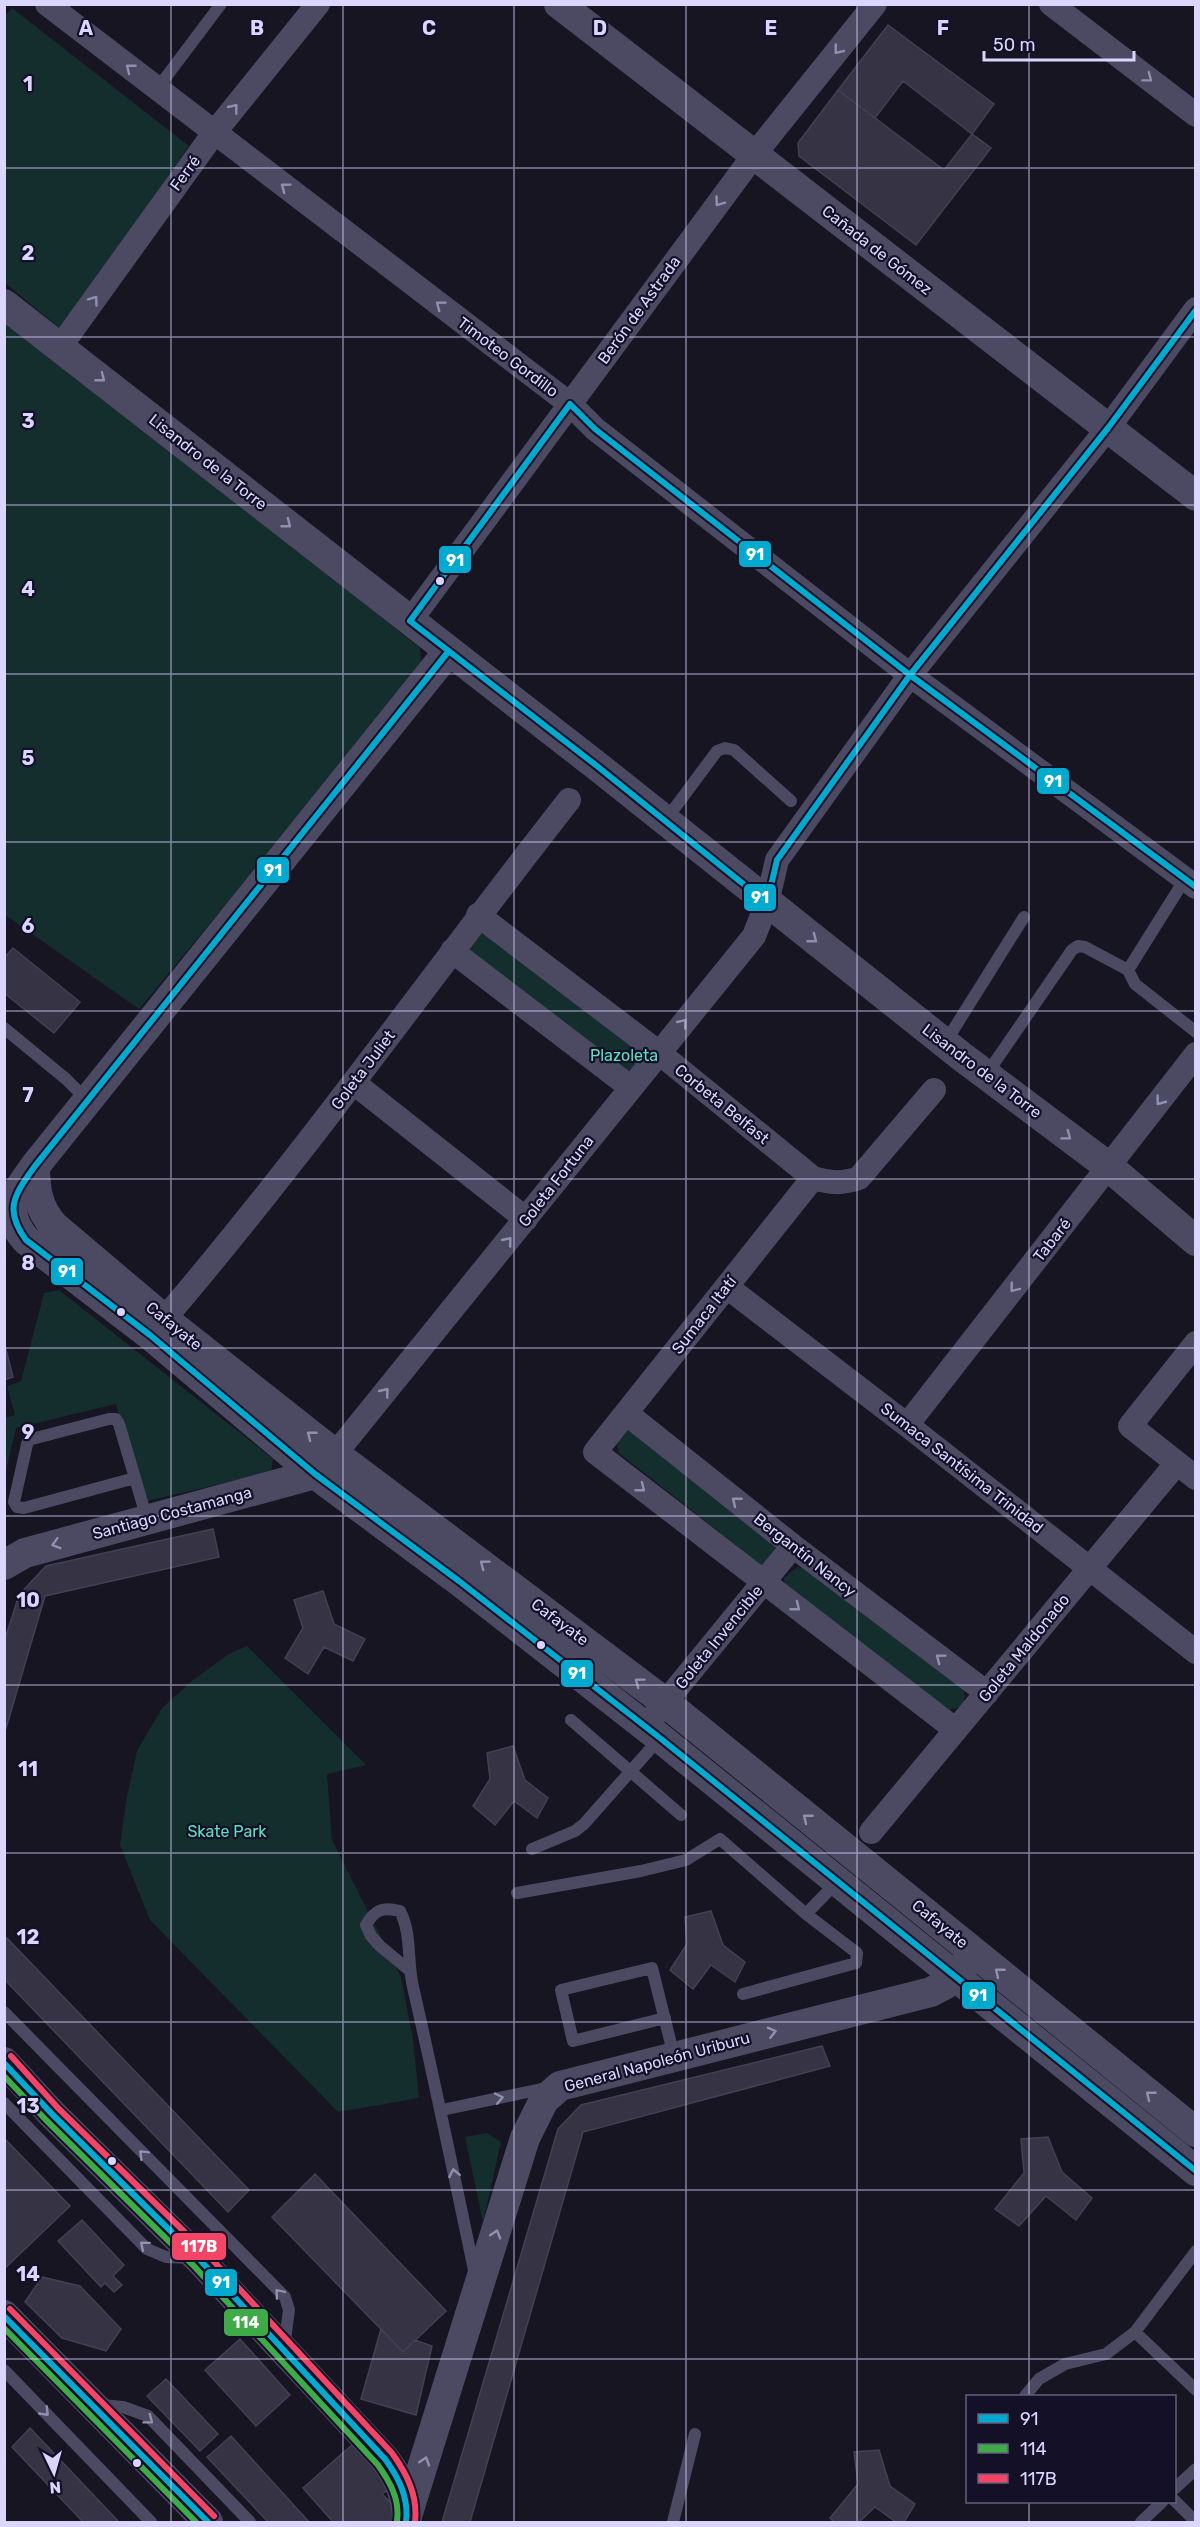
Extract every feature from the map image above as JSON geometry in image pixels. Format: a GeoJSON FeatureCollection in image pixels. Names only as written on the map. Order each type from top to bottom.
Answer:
{"type":"FeatureCollection","features":[{"type":"Feature","properties":{"kind":"street","name":"Timoteo Gordillo"},"geometry":{"type":"LineString","coordinates":[[47,4],[570,404],[604,436],[910,675],[1190,883]]}},
{"type":"Feature","properties":{"kind":"street","name":"Ferré"},"geometry":{"type":"LineString","coordinates":[[60,347],[214,133],[318,4]]}},
{"type":"Feature","properties":{"kind":"street","name":"Cañada de Gómez"},"geometry":{"type":"LineString","coordinates":[[559,4],[1196,496]]}},
{"type":"Feature","properties":{"kind":"street","name":"Berón de Astrada"},"geometry":{"type":"LineString","coordinates":[[410,621],[754,155],[875,4]]}},
{"type":"Feature","properties":{"kind":"street"},"geometry":{"type":"LineString","coordinates":[[1051,4],[1196,115]]}},
{"type":"Feature","properties":{"kind":"street","name":"Lisandro de la Torre"},"geometry":{"type":"LineString","coordinates":[[4,304],[945,1043],[1109,1167],[1196,1241]]}},
{"type":"Feature","properties":{"kind":"street","name":"Goleta Fortuna"},"geometry":{"type":"LineString","coordinates":[[325,1464],[754,936],[767,903],[777,860],[910,675],[1108,428],[1196,309]]}},
{"type":"Feature","properties":{"kind":"street"},"geometry":{"type":"LineString","coordinates":[[35,1166],[448,652]]}},
{"type":"Feature","properties":{"kind":"street","name":"Goleta Juliet"},"geometry":{"type":"LineString","coordinates":[[157,1327],[354,1083],[478,915],[568,800]]}},
{"type":"Feature","properties":{"kind":"street","name":"Corbeta Belfast"},"geometry":{"type":"LineString","coordinates":[[478,915],[658,1052],[813,1178],[830,1183],[846,1183],[859,1178],[934,1090]]}},
{"type":"Feature","properties":{"kind":"street"},"geometry":{"type":"LineString","coordinates":[[452,951],[630,1087]]}},
{"type":"Feature","properties":{"kind":"street","name":"Tabaré"},"geometry":{"type":"LineString","coordinates":[[907,1425],[1196,1054]]}},
{"type":"Feature","properties":{"kind":"street"},"geometry":{"type":"LineString","coordinates":[[354,1083],[525,1219]]}},
{"type":"Feature","properties":{"kind":"street","name":"Cafayate"},"geometry":{"type":"LineString","coordinates":[[35,1166],[12,1198],[9,1210],[10,1220],[26,1240],[157,1327]]}},
{"type":"Feature","properties":{"kind":"street","name":"Cafayate"},"geometry":{"type":"LineString","coordinates":[[35,1166],[35,1187],[44,1215],[157,1327],[325,1464],[459,1581],[1196,2170]]}},
{"type":"Feature","properties":{"kind":"street","name":"Sumaca Itatí"},"geometry":{"type":"LineString","coordinates":[[763,1582],[595,1452],[813,1178]]}},
{"type":"Feature","properties":{"kind":"street","name":"Sumaca Santísima Trinidad"},"geometry":{"type":"LineString","coordinates":[[727,1287],[1196,1652]]}},
{"type":"Feature","properties":{"kind":"street"},"geometry":{"type":"LineString","coordinates":[[1186,1471],[1130,1426],[1196,1343]]}},
{"type":"Feature","properties":{"kind":"street","name":"Bergantín Nancy"},"geometry":{"type":"LineString","coordinates":[[626,1413],[793,1546],[987,1693]]}},
{"type":"Feature","properties":{"kind":"street","name":"Cafayate"},"geometry":{"type":"LineString","coordinates":[[325,1464],[666,1703],[1196,2132]]}},
{"type":"Feature","properties":{"kind":"street","name":"Santiago Costamanga"},"geometry":{"type":"LineString","coordinates":[[4,1565],[25,1553],[147,1519],[325,1464]]}},
{"type":"Feature","properties":{"kind":"street","name":"Goleta Maldonado"},"geometry":{"type":"LineString","coordinates":[[871,1832],[1089,1567],[1186,1471]]}},
{"type":"Feature","properties":{"kind":"street","name":"Goleta Invencible"},"geometry":{"type":"LineString","coordinates":[[652,1733],[666,1703],[793,1546]]}},
{"type":"Feature","properties":{"kind":"street"},"geometry":{"type":"LineString","coordinates":[[763,1582],[956,1730]]}},
{"type":"Feature","properties":{"kind":"street","name":"General Napoleón Uriburu"},"geometry":{"type":"LineString","coordinates":[[407,2519],[525,2138],[544,2100],[560,2086],[931,1992],[956,1976],[975,1952]]}},
{"type":"Feature","properties":{"kind":"street"},"geometry":{"type":"LineString","coordinates":[[4,2062],[52,2114],[199,2259],[386,2459],[399,2478],[405,2497],[407,2519]]}},
{"type":"Feature","properties":{"kind":"street"},"geometry":{"type":"LineString","coordinates":[[4,2315],[94,2404],[208,2523]]}},
{"type":"Feature","properties":{"kind":"lane"},"geometry":{"type":"LineString","coordinates":[[157,89],[221,4]]}},
{"type":"Feature","properties":{"kind":"lane"},"geometry":{"type":"LineString","coordinates":[[665,821],[717,751],[725,748],[734,750],[791,801]]}},
{"type":"Feature","properties":{"kind":"lane"},"geometry":{"type":"LineString","coordinates":[[1128,970],[1190,883]]}},
{"type":"Feature","properties":{"kind":"lane"},"geometry":{"type":"LineString","coordinates":[[945,1043],[1024,917]]}},
{"type":"Feature","properties":{"kind":"lane"},"geometry":{"type":"LineString","coordinates":[[986,1075],[1072,950],[1078,946],[1128,970],[1135,984],[1196,1032]]}},
{"type":"Feature","properties":{"kind":"lane"},"geometry":{"type":"LineString","coordinates":[[4,1028],[66,1079],[87,1101]]}},
{"type":"Feature","properties":{"kind":"lane"},"geometry":{"type":"LineString","coordinates":[[135,1478],[24,1508],[16,1507],[14,1502],[28,1440],[116,1419],[119,1424],[135,1478],[147,1519]]}},
{"type":"Feature","properties":{"kind":"lane"},"geometry":{"type":"LineString","coordinates":[[571,1720],[681,1815]]}},
{"type":"Feature","properties":{"kind":"lane"},"geometry":{"type":"LineString","coordinates":[[532,1849],[575,1831],[584,1824],[629,1771],[652,1733]]}},
{"type":"Feature","properties":{"kind":"lane"},"geometry":{"type":"LineString","coordinates":[[518,1893],[641,1871],[686,1860],[720,1839],[806,1914],[857,1953],[856,1963],[743,1994]]}},
{"type":"Feature","properties":{"kind":"lane"},"geometry":{"type":"LineString","coordinates":[[806,1914],[837,1881]]}},
{"type":"Feature","properties":{"kind":"lane"},"geometry":{"type":"LineString","coordinates":[[409,1970],[371,1936],[366,1925],[372,1913],[385,1907],[400,1911],[405,1922],[409,1970],[442,2110],[478,2292]]}},
{"type":"Feature","properties":{"kind":"lane"},"geometry":{"type":"LineString","coordinates":[[665,2018],[573,2041],[561,1990],[652,1968],[665,2018],[674,2057]]}},
{"type":"Feature","properties":{"kind":"lane"},"geometry":{"type":"LineString","coordinates":[[4,2013],[285,2297],[289,2310],[284,2348]]}},
{"type":"Feature","properties":{"kind":"lane"},"geometry":{"type":"LineString","coordinates":[[442,2110],[560,2086]]}},
{"type":"Feature","properties":{"kind":"lane"},"geometry":{"type":"LineString","coordinates":[[4,2103],[147,2249],[166,2257],[199,2259]]}},
{"type":"Feature","properties":{"kind":"lane"},"geometry":{"type":"LineString","coordinates":[[1027,2395],[1039,2379],[1065,2364],[1106,2354],[1135,2332],[1196,2251]]}},
{"type":"Feature","properties":{"kind":"lane"},"geometry":{"type":"LineString","coordinates":[[1135,2332],[1196,2390]]}},
{"type":"Feature","properties":{"kind":"lane"},"geometry":{"type":"LineString","coordinates":[[4,2370],[151,2523]]}},
{"type":"Feature","properties":{"kind":"lane"},"geometry":{"type":"LineString","coordinates":[[94,2404],[123,2407],[148,2416],[250,2523]]}},
{"type":"Feature","properties":{"kind":"lane"},"geometry":{"type":"LineString","coordinates":[[674,2523],[695,2434]]}},
{"type":"Feature","properties":{"kind":"lane"},"geometry":{"type":"LineString","coordinates":[[1176,2487],[1196,2469]]}},
{"type":"Feature","properties":{"kind":"lane"},"geometry":{"type":"LineString","coordinates":[[1176,2502],[1196,2522]]}},
{"type":"Feature","properties":{"kind":"lane"},"geometry":{"type":"LineString","coordinates":[[1141,2523],[1161,2503]]}},
{"type":"Feature","properties":{"kind":"green space"},"geometry":{"type":"Polygon","coordinates":[[[12,8],[189,146],[61,329],[5,283],[4,17],[12,8]]]}},
{"type":"Feature","properties":{"kind":"green space"},"geometry":{"type":"Polygon","coordinates":[[[5,316],[420,648],[422,665],[409,684],[139,1009],[5,915],[5,316]]]}},
{"type":"Feature","properties":{"kind":"green space","name":"Plazoleta"},"geometry":{"type":"Polygon","coordinates":[[[478,915],[658,1052],[630,1087],[452,951],[478,915]]]}},
{"type":"Feature","properties":{"kind":"green space"},"geometry":{"type":"Polygon","coordinates":[[[59,1290],[273,1459],[271,1472],[143,1502],[116,1404],[16,1428],[5,1475],[5,1418],[15,1415],[7,1386],[21,1381],[44,1293],[59,1290]]]}},
{"type":"Feature","properties":{"kind":"green space"},"geometry":{"type":"Polygon","coordinates":[[[627,1426],[773,1545],[777,1553],[769,1564],[761,1565],[619,1453],[615,1437],[627,1426]]]}},
{"type":"Feature","properties":{"kind":"green space"},"geometry":{"type":"Polygon","coordinates":[[[797,1567],[807,1569],[963,1688],[965,1698],[962,1705],[956,1709],[946,1710],[785,1587],[784,1578],[797,1567]]]}},
{"type":"Feature","properties":{"kind":"green space","name":"Skate Park"},"geometry":{"type":"Polygon","coordinates":[[[247,1646],[366,1765],[327,1774],[332,1840],[401,1977],[413,2039],[419,2098],[338,2112],[150,1920],[120,1845],[127,1796],[137,1751],[162,1708],[193,1680],[229,1654],[247,1646]]]}},
{"type":"Feature","properties":{"kind":"green space"},"geometry":{"type":"Polygon","coordinates":[[[487,2133],[501,2142],[483,2222],[465,2137],[487,2133]]]}},
{"type":"Feature","properties":{"kind":"building"},"geometry":{"type":"Polygon","coordinates":[[[888,25],[994,104],[972,134],[903,81],[875,118],[838,90],[888,25]]]}},
{"type":"Feature","properties":{"kind":"building"},"geometry":{"type":"Polygon","coordinates":[[[838,90],[944,170],[972,134],[991,148],[916,245],[799,156],[798,143],[838,90]]]}},
{"type":"Feature","properties":{"kind":"building"},"geometry":{"type":"Polygon","coordinates":[[[13,948],[80,1002],[54,1033],[4,993],[4,958],[13,948]]]}},
{"type":"Feature","properties":{"kind":"building"},"geometry":{"type":"Polygon","coordinates":[[[4,1342],[13,1377],[4,1380],[4,1342]]]}},
{"type":"Feature","properties":{"kind":"building"},"geometry":{"type":"Polygon","coordinates":[[[213,1529],[219,1557],[45,1596],[4,1735],[4,1642],[19,1595],[46,1566],[213,1529]]]}},
{"type":"Feature","properties":{"kind":"building"},"geometry":{"type":"Polygon","coordinates":[[[323,1591],[334,1624],[365,1639],[353,1661],[324,1647],[308,1674],[285,1658],[303,1628],[294,1600],[323,1591]]]}},
{"type":"Feature","properties":{"kind":"building"},"geometry":{"type":"Polygon","coordinates":[[[513,1746],[525,1780],[548,1798],[537,1818],[514,1801],[495,1825],[473,1806],[490,1779],[487,1753],[513,1746]]]}},
{"type":"Feature","properties":{"kind":"building"},"geometry":{"type":"Polygon","coordinates":[[[711,1911],[723,1945],[745,1962],[735,1982],[711,1965],[693,1989],[670,1970],[687,1944],[685,1917],[711,1911]]]}},
{"type":"Feature","properties":{"kind":"building"},"geometry":{"type":"Polygon","coordinates":[[[4,1935],[249,2190],[228,2212],[4,1979],[4,1935]]]}},
{"type":"Feature","properties":{"kind":"building"},"geometry":{"type":"Polygon","coordinates":[[[822,2046],[830,2066],[583,2132],[470,2522],[442,2522],[558,2129],[581,2105],[822,2046]]]}},
{"type":"Feature","properties":{"kind":"building"},"geometry":{"type":"Polygon","coordinates":[[[1048,2137],[1062,2172],[1092,2198],[1076,2220],[1046,2196],[1019,2226],[995,2209],[1024,2173],[1021,2139],[1048,2137]]]}},
{"type":"Feature","properties":{"kind":"building"},"geometry":{"type":"Polygon","coordinates":[[[4,2138],[70,2206],[4,2269],[4,2138]]]}},
{"type":"Feature","properties":{"kind":"building"},"geometry":{"type":"Polygon","coordinates":[[[315,2174],[446,2311],[403,2352],[272,2217],[315,2174]]]}},
{"type":"Feature","properties":{"kind":"building"},"geometry":{"type":"Polygon","coordinates":[[[82,2220],[124,2265],[113,2276],[122,2285],[114,2292],[105,2283],[101,2287],[58,2241],[82,2220]]]}},
{"type":"Feature","properties":{"kind":"building"},"geometry":{"type":"Polygon","coordinates":[[[42,2277],[80,2286],[121,2329],[106,2351],[62,2338],[25,2302],[42,2277]]]}},
{"type":"Feature","properties":{"kind":"building"},"geometry":{"type":"Polygon","coordinates":[[[381,2329],[403,2352],[415,2340],[432,2346],[416,2415],[361,2399],[381,2329]]]}},
{"type":"Feature","properties":{"kind":"building"},"geometry":{"type":"Polygon","coordinates":[[[240,2339],[290,2395],[256,2426],[205,2370],[240,2339]]]}},
{"type":"Feature","properties":{"kind":"building"},"geometry":{"type":"Polygon","coordinates":[[[166,2379],[218,2434],[200,2451],[147,2396],[166,2379]]]}},
{"type":"Feature","properties":{"kind":"building"},"geometry":{"type":"Polygon","coordinates":[[[30,2428],[119,2522],[83,2522],[12,2447],[30,2428]]]}},
{"type":"Feature","properties":{"kind":"building"},"geometry":{"type":"Polygon","coordinates":[[[231,2436],[309,2522],[268,2522],[207,2457],[231,2436]]]}},
{"type":"Feature","properties":{"kind":"building"},"geometry":{"type":"Polygon","coordinates":[[[353,2444],[392,2487],[382,2494],[402,2514],[399,2522],[333,2522],[303,2488],[353,2444]]]}},
{"type":"Feature","properties":{"kind":"building"},"geometry":{"type":"Polygon","coordinates":[[[879,2450],[890,2486],[915,2504],[904,2522],[896,2522],[875,2507],[859,2522],[834,2522],[830,2518],[858,2484],[854,2452],[879,2450]]]}},
{"type":"Feature","properties":{"kind":"transit line","name":"91"},"geometry":{"type":"LineString","coordinates":[[910,675],[1108,428],[1196,310]]}},
{"type":"Feature","properties":{"kind":"transit line","name":"91"},"geometry":{"type":"LineString","coordinates":[[570,404],[595,429],[910,675],[777,860],[767,903],[597,766],[410,621],[570,404]]}},
{"type":"Feature","properties":{"kind":"transit line","name":"91"},"geometry":{"type":"LineString","coordinates":[[448,652],[35,1166],[14,1202],[13,1210],[19,1229],[26,1240],[150,1335],[315,1474],[459,1581],[660,1738],[1196,2171]]}},
{"type":"Feature","properties":{"kind":"transit line","name":"91"},"geometry":{"type":"LineString","coordinates":[[910,675],[1196,887]]}},
{"type":"Feature","properties":{"kind":"transit line","name":"117B"},"geometry":{"type":"LineString","coordinates":[[11,2056],[58,2108],[206,2253],[392,2453],[413,2494],[415,2522]]}},
{"type":"Feature","properties":{"kind":"transit line","name":"91"},"geometry":{"type":"LineString","coordinates":[[4,2063],[52,2114],[199,2259],[385,2459],[402,2489],[407,2513],[406,2522]]}},
{"type":"Feature","properties":{"kind":"transit line","name":"114"},"geometry":{"type":"LineString","coordinates":[[4,2076],[193,2265],[378,2465],[393,2491],[397,2505],[397,2521]]}},
{"type":"Feature","properties":{"kind":"transit line","name":"117B"},"geometry":{"type":"LineString","coordinates":[[10,2309],[214,2516]]}},
{"type":"Feature","properties":{"kind":"transit line","name":"91"},"geometry":{"type":"LineString","coordinates":[[4,2316],[208,2522]]}},
{"type":"Feature","properties":{"kind":"transit line","name":"114"},"geometry":{"type":"LineString","coordinates":[[4,2328],[196,2522]]}}]}
